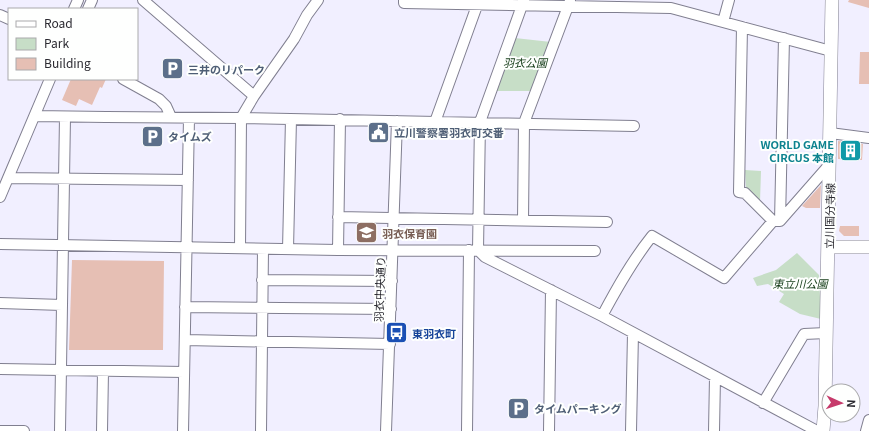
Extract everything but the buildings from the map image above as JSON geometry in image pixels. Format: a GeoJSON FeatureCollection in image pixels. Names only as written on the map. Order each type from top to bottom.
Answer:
{"type":"FeatureCollection","features":[{"type":"Feature","properties":{"kind":"main road","name":"立川国分寺線"},"geometry":{"type":"LineString","coordinates":[[822,431],[825,406],[832,0]]}},
{"type":"Feature","properties":{"kind":"main road"},"geometry":{"type":"LineString","coordinates":[[828,247],[869,247]]}},
{"type":"Feature","properties":{"kind":"street"},"geometry":{"type":"LineString","coordinates":[[143,0],[254,96]]}},
{"type":"Feature","properties":{"kind":"street"},"geometry":{"type":"LineString","coordinates":[[240,248],[241,118],[254,96],[294,39],[307,15],[318,0]]}},
{"type":"Feature","properties":{"kind":"street"},"geometry":{"type":"LineString","coordinates":[[404,0],[404,3],[569,3],[671,8],[831,51]]}},
{"type":"Feature","properties":{"kind":"street"},"geometry":{"type":"LineString","coordinates":[[723,22],[729,0]]}},
{"type":"Feature","properties":{"kind":"street"},"geometry":{"type":"LineString","coordinates":[[435,122],[478,2]]}},
{"type":"Feature","properties":{"kind":"street"},"geometry":{"type":"LineString","coordinates":[[467,431],[474,250],[478,220],[480,122],[523,3]]}},
{"type":"Feature","properties":{"kind":"street"},"geometry":{"type":"LineString","coordinates":[[523,220],[524,123],[569,3]]}},
{"type":"Feature","properties":{"kind":"street"},"geometry":{"type":"LineString","coordinates":[[742,27],[739,192],[745,193],[777,221]]}},
{"type":"Feature","properties":{"kind":"street"},"geometry":{"type":"LineString","coordinates":[[777,221],[784,38]]}},
{"type":"Feature","properties":{"kind":"street"},"geometry":{"type":"LineString","coordinates":[[0,197],[50,80]]}},
{"type":"Feature","properties":{"kind":"street"},"geometry":{"type":"LineString","coordinates":[[125,80],[159,99],[166,106],[171,117]]}},
{"type":"Feature","properties":{"kind":"street"},"geometry":{"type":"LineString","coordinates":[[34,116],[291,118],[634,126]]}},
{"type":"Feature","properties":{"kind":"street"},"geometry":{"type":"LineString","coordinates":[[60,431],[65,117]]}},
{"type":"Feature","properties":{"kind":"street"},"geometry":{"type":"LineString","coordinates":[[183,431],[189,118]]}},
{"type":"Feature","properties":{"kind":"street"},"geometry":{"type":"LineString","coordinates":[[288,249],[291,118]]}},
{"type":"Feature","properties":{"kind":"street"},"geometry":{"type":"LineString","coordinates":[[338,250],[340,119]]}},
{"type":"Feature","properties":{"kind":"street","name":"羽衣中央通り"},"geometry":{"type":"LineString","coordinates":[[386,431],[397,121]]}},
{"type":"Feature","properties":{"kind":"street"},"geometry":{"type":"LineString","coordinates":[[830,133],[869,138]]}},
{"type":"Feature","properties":{"kind":"street"},"geometry":{"type":"LineString","coordinates":[[602,316],[622,279],[652,236],[724,278],[830,164]]}},
{"type":"Feature","properties":{"kind":"street"},"geometry":{"type":"LineString","coordinates":[[8,178],[188,180]]}},
{"type":"Feature","properties":{"kind":"street"},"geometry":{"type":"LineString","coordinates":[[338,217],[607,222]]}},
{"type":"Feature","properties":{"kind":"street"},"geometry":{"type":"LineString","coordinates":[[0,244],[187,246],[338,250],[393,249],[596,251]]}},
{"type":"Feature","properties":{"kind":"street"},"geometry":{"type":"LineString","coordinates":[[261,431],[263,249]]}},
{"type":"Feature","properties":{"kind":"street"},"geometry":{"type":"LineString","coordinates":[[474,250],[602,316],[816,431]]}},
{"type":"Feature","properties":{"kind":"street"},"geometry":{"type":"LineString","coordinates":[[262,280],[392,281]]}},
{"type":"Feature","properties":{"kind":"street"},"geometry":{"type":"LineString","coordinates":[[549,431],[551,290]]}},
{"type":"Feature","properties":{"kind":"street"},"geometry":{"type":"LineString","coordinates":[[0,304],[62,305]]}},
{"type":"Feature","properties":{"kind":"street"},"geometry":{"type":"LineString","coordinates":[[186,307],[391,309]]}},
{"type":"Feature","properties":{"kind":"street"},"geometry":{"type":"LineString","coordinates":[[631,431],[634,333]]}},
{"type":"Feature","properties":{"kind":"street"},"geometry":{"type":"LineString","coordinates":[[763,402],[804,334],[826,333]]}},
{"type":"Feature","properties":{"kind":"street"},"geometry":{"type":"LineString","coordinates":[[185,340],[390,344]]}},
{"type":"Feature","properties":{"kind":"street"},"geometry":{"type":"LineString","coordinates":[[0,369],[184,372]]}},
{"type":"Feature","properties":{"kind":"street"},"geometry":{"type":"LineString","coordinates":[[102,370],[102,431]]}},
{"type":"Feature","properties":{"kind":"street"},"geometry":{"type":"LineString","coordinates":[[714,431],[715,377]]}},
{"type":"Feature","properties":{"kind":"street"},"geometry":{"type":"LineString","coordinates":[[866,431],[869,420]]}},
{"type":"Feature","properties":{"kind":"street"},"geometry":{"type":"LineString","coordinates":[[0,431],[24,431]]}},
{"type":"Feature","properties":{"kind":"green space","name":"羽衣公園"},"geometry":{"type":"Polygon","coordinates":[[[515,38],[551,42],[532,91],[496,91],[515,38]]]}},
{"type":"Feature","properties":{"kind":"green space"},"geometry":{"type":"Polygon","coordinates":[[[745,170],[761,171],[760,202],[746,189],[745,170]]]}},
{"type":"Feature","properties":{"kind":"green space","name":"東立川公園"},"geometry":{"type":"Polygon","coordinates":[[[797,253],[819,275],[821,319],[800,314],[779,302],[784,294],[768,284],[757,286],[753,278],[776,270],[797,253]]]}},
{"type":"Feature","properties":{"kind":"place","name":"三井のリパーク"},"geometry":{"type":"Point","coordinates":[172,69]}},
{"type":"Feature","properties":{"kind":"place","name":"立川警察署羽衣町交番"},"geometry":{"type":"Point","coordinates":[379,132]}},
{"type":"Feature","properties":{"kind":"place","name":"タイムズ"},"geometry":{"type":"Point","coordinates":[152,136]}},
{"type":"Feature","properties":{"kind":"place","name":"WORLD GAME CIRCUS 本館"},"geometry":{"type":"Point","coordinates":[850,150]}},
{"type":"Feature","properties":{"kind":"place","name":"羽衣保育園"},"geometry":{"type":"Point","coordinates":[367,233]}},
{"type":"Feature","properties":{"kind":"place","name":"東羽衣町"},"geometry":{"type":"Point","coordinates":[397,333]}},
{"type":"Feature","properties":{"kind":"place","name":"タイムパーキング"},"geometry":{"type":"Point","coordinates":[518,408]}}]}
